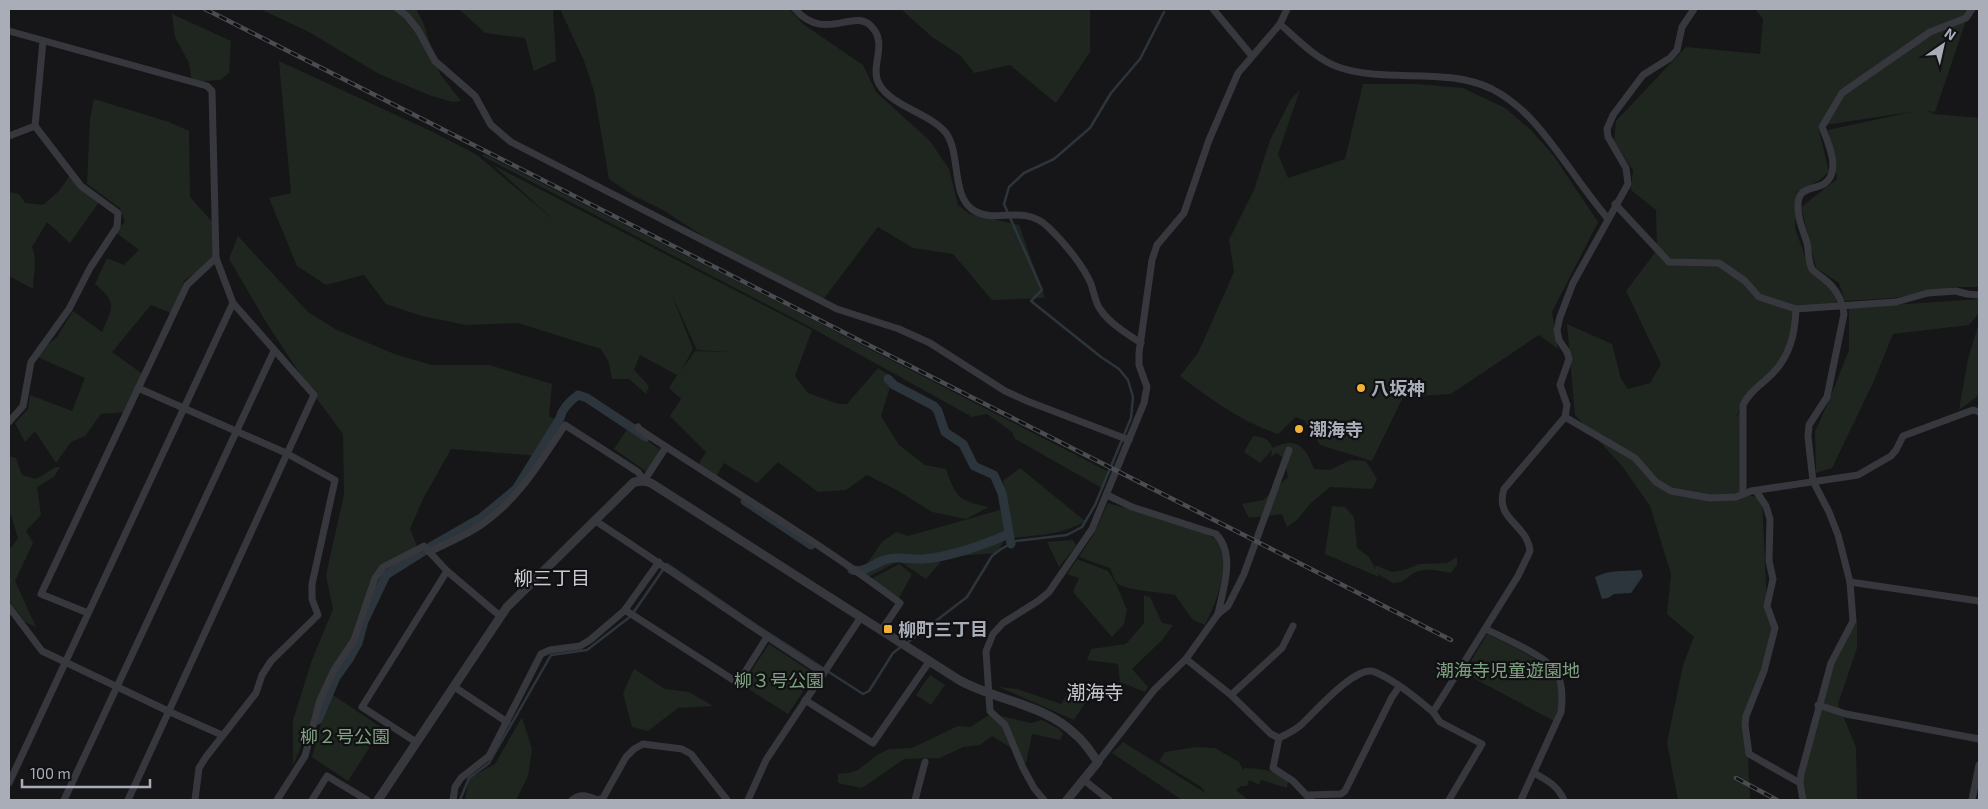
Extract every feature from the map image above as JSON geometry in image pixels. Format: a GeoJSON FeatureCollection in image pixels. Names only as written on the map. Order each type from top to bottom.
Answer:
{"type":"FeatureCollection","features":[{"type":"Feature","properties":{"kind":"street"},"geometry":{"type":"LineString","coordinates":[[398,9],[407,16],[418,30],[435,62],[475,96],[491,125],[511,142],[837,309],[899,329],[930,343],[1005,391],[1129,440]]}},
{"type":"Feature","properties":{"kind":"street"},"geometry":{"type":"LineString","coordinates":[[795,9],[806,19],[817,25],[858,20],[870,25],[875,32],[880,48],[876,71],[879,84],[890,95],[936,124],[946,134],[952,148],[963,199],[972,209],[982,214],[1026,214],[1048,226],[1082,267],[1100,310],[1141,343]]}},
{"type":"Feature","properties":{"kind":"street"},"geometry":{"type":"LineString","coordinates":[[1213,9],[1252,56]]}},
{"type":"Feature","properties":{"kind":"street"},"geometry":{"type":"LineString","coordinates":[[1044,800],[1034,788],[1023,768],[1005,725],[990,711],[986,651],[993,634],[1003,623],[1038,601],[1048,592],[1092,529],[1144,403],[1147,387],[1139,365],[1152,260],[1157,245],[1184,213],[1209,140],[1238,74],[1280,24],[1287,9]]}},
{"type":"Feature","properties":{"kind":"street"},"geometry":{"type":"LineString","coordinates":[[1434,712],[1518,576],[1530,551],[1526,538],[1502,509],[1501,500],[1504,489],[1566,417],[1566,405],[1560,385],[1569,359],[1559,340],[1557,330],[1560,317],[1573,283],[1615,204],[1628,184],[1626,168],[1608,137],[1607,129],[1613,115],[1643,74],[1670,58],[1677,50],[1682,27],[1694,9]]}},
{"type":"Feature","properties":{"kind":"street"},"geometry":{"type":"LineString","coordinates":[[1803,800],[1800,783],[1818,705],[1831,663],[1853,621],[1850,582],[1838,535],[1813,481],[1808,430],[1828,397],[1844,314],[1843,306],[1835,287],[1812,269],[1807,242],[1800,228],[1797,204],[1802,194],[1809,188],[1823,185],[1829,178],[1832,165],[1830,149],[1822,127],[1842,94],[1930,32],[1966,18],[1972,9],[1979,13]]}},
{"type":"Feature","properties":{"kind":"street"},"geometry":{"type":"LineString","coordinates":[[1280,24],[1316,54],[1337,66],[1362,73],[1464,80],[1492,89],[1521,109],[1537,124],[1608,219]]}},
{"type":"Feature","properties":{"kind":"street"},"geometry":{"type":"LineString","coordinates":[[9,31],[207,86],[212,91],[216,258],[233,303],[314,395],[128,800]]}},
{"type":"Feature","properties":{"kind":"street"},"geometry":{"type":"LineString","coordinates":[[9,422],[23,406],[31,362],[69,309],[90,268],[117,227],[118,213],[81,186],[36,126],[42,40]]}},
{"type":"Feature","properties":{"kind":"street"},"geometry":{"type":"LineString","coordinates":[[9,136],[36,126]]}},
{"type":"Feature","properties":{"kind":"street"},"geometry":{"type":"LineString","coordinates":[[1615,204],[1670,262],[1719,262],[1739,276],[1759,297],[1796,309],[1896,302],[1928,293],[1956,291],[1979,295]]}},
{"type":"Feature","properties":{"kind":"street"},"geometry":{"type":"LineString","coordinates":[[88,613],[41,594],[186,285],[216,258]]}},
{"type":"Feature","properties":{"kind":"street"},"geometry":{"type":"LineString","coordinates":[[9,783],[233,303]]}},
{"type":"Feature","properties":{"kind":"street"},"geometry":{"type":"LineString","coordinates":[[1743,494],[1743,405],[1747,396],[1772,373],[1792,344],[1796,328],[1796,309]]}},
{"type":"Feature","properties":{"kind":"street"},"geometry":{"type":"LineString","coordinates":[[64,800],[274,351]]}},
{"type":"Feature","properties":{"kind":"street"},"geometry":{"type":"LineString","coordinates":[[138,388],[286,453],[335,480],[312,584],[312,599],[318,615],[271,661],[262,675],[256,693],[222,735],[199,768],[195,800]]}},
{"type":"Feature","properties":{"kind":"street"},"geometry":{"type":"LineString","coordinates":[[1566,417],[1635,458],[1656,482],[1670,491],[1710,498],[1736,496],[1813,481],[1858,475],[1891,456],[1903,436],[1973,410],[1979,412]]}},
{"type":"Feature","properties":{"kind":"street"},"geometry":{"type":"LineString","coordinates":[[429,552],[483,524],[510,502],[528,482],[565,425],[638,472],[644,481]]}},
{"type":"Feature","properties":{"kind":"street"},"geometry":{"type":"LineString","coordinates":[[638,427],[836,557],[900,603],[881,631]]}},
{"type":"Feature","properties":{"kind":"street"},"geometry":{"type":"LineString","coordinates":[[644,481],[666,447]]}},
{"type":"Feature","properties":{"kind":"street"},"geometry":{"type":"LineString","coordinates":[[1067,800],[1154,690],[1186,659],[1218,614],[1228,606],[1244,574],[1289,450]]}},
{"type":"Feature","properties":{"kind":"street"},"geometry":{"type":"LineString","coordinates":[[378,800],[500,616],[517,595],[634,482],[644,481],[651,483],[928,662],[959,680],[988,694],[1044,712],[1064,724],[1078,735],[1098,762]]}},
{"type":"Feature","properties":{"kind":"street"},"geometry":{"type":"LineString","coordinates":[[1756,491],[1766,506],[1770,519],[1769,561],[1773,579],[1767,606],[1775,628],[1764,671],[1746,716],[1746,735],[1749,754],[1800,783]]}},
{"type":"Feature","properties":{"kind":"street"},"geometry":{"type":"LineString","coordinates":[[1107,495],[1132,507],[1216,534],[1223,542],[1228,560],[1218,614]]}},
{"type":"Feature","properties":{"kind":"street"},"geometry":{"type":"LineString","coordinates":[[594,520],[823,673]]}},
{"type":"Feature","properties":{"kind":"street"},"geometry":{"type":"LineString","coordinates":[[277,800],[305,756],[320,700],[334,670],[354,640],[375,578],[383,567],[424,546],[447,571],[500,616]]}},
{"type":"Feature","properties":{"kind":"street"},"geometry":{"type":"LineString","coordinates":[[453,800],[455,787],[461,778],[489,756],[541,654],[550,650],[580,646],[590,640],[625,610],[659,562]]}},
{"type":"Feature","properties":{"kind":"street"},"geometry":{"type":"LineString","coordinates":[[416,742],[362,707],[447,571]]}},
{"type":"Feature","properties":{"kind":"street"},"geometry":{"type":"LineString","coordinates":[[1850,582],[1979,601]]}},
{"type":"Feature","properties":{"kind":"street"},"geometry":{"type":"LineString","coordinates":[[9,606],[42,651],[222,735]]}},
{"type":"Feature","properties":{"kind":"street"},"geometry":{"type":"LineString","coordinates":[[625,610],[738,683],[767,637]]}},
{"type":"Feature","properties":{"kind":"street"},"geometry":{"type":"LineString","coordinates":[[748,800],[766,760],[861,618]]}},
{"type":"Feature","properties":{"kind":"street"},"geometry":{"type":"LineString","coordinates":[[1231,695],[1282,648],[1292,626]]}},
{"type":"Feature","properties":{"kind":"street"},"geometry":{"type":"LineString","coordinates":[[1486,629],[1542,659],[1553,668],[1560,680],[1563,702],[1561,712],[1521,800]]}},
{"type":"Feature","properties":{"kind":"street"},"geometry":{"type":"LineString","coordinates":[[1186,659],[1231,695],[1271,734],[1279,738]]}},
{"type":"Feature","properties":{"kind":"street"},"geometry":{"type":"LineString","coordinates":[[805,700],[873,743],[928,662]]}},
{"type":"Feature","properties":{"kind":"street"},"geometry":{"type":"LineString","coordinates":[[1400,687],[1392,697],[1345,791],[1341,794],[1309,798],[1293,781],[1273,768],[1279,738],[1302,724],[1330,697],[1362,671],[1374,672],[1400,687],[1434,712],[1440,722],[1482,744],[1449,800]]}},
{"type":"Feature","properties":{"kind":"street"},"geometry":{"type":"LineString","coordinates":[[453,686],[507,722]]}},
{"type":"Feature","properties":{"kind":"street"},"geometry":{"type":"LineString","coordinates":[[1818,705],[1846,714],[1979,739]]}},
{"type":"Feature","properties":{"kind":"street"},"geometry":{"type":"LineString","coordinates":[[572,800],[577,796],[584,795],[598,800],[603,798],[626,758],[634,749],[643,744],[682,749],[691,754],[727,800]]}},
{"type":"Feature","properties":{"kind":"street"},"geometry":{"type":"LineString","coordinates":[[915,800],[925,762]]}},
{"type":"Feature","properties":{"kind":"street"},"geometry":{"type":"LineString","coordinates":[[1972,800],[1979,764]]}},
{"type":"Feature","properties":{"kind":"street"},"geometry":{"type":"LineString","coordinates":[[1534,773],[1550,782],[1561,793],[1564,800]]}},
{"type":"Feature","properties":{"kind":"street"},"geometry":{"type":"LineString","coordinates":[[312,800],[327,776],[367,800]]}},
{"type":"Feature","properties":{"kind":"street"},"geometry":{"type":"LineString","coordinates":[[1084,780],[1109,800]]}},
{"type":"Feature","properties":{"kind":"green space"},"geometry":{"type":"Polygon","coordinates":[[[260,9],[416,9],[423,22],[440,74],[461,101],[452,102],[429,95],[379,74],[309,32],[260,9]]]}},
{"type":"Feature","properties":{"kind":"green space"},"geometry":{"type":"Polygon","coordinates":[[[459,9],[553,9],[556,61],[534,71],[525,38],[485,33],[459,9]]]}},
{"type":"Feature","properties":{"kind":"green space"},"geometry":{"type":"Polygon","coordinates":[[[560,9],[789,9],[803,24],[863,65],[876,92],[930,141],[949,169],[958,205],[970,214],[1019,225],[1045,298],[992,300],[953,254],[913,248],[878,227],[822,301],[732,255],[663,210],[634,196],[609,179],[594,91],[584,61],[560,9]]]}},
{"type":"Feature","properties":{"kind":"green space"},"geometry":{"type":"Polygon","coordinates":[[[901,9],[1090,9],[1090,52],[1056,103],[1010,65],[974,73],[961,56],[932,37],[901,9]]]}},
{"type":"Feature","properties":{"kind":"green space"},"geometry":{"type":"Polygon","coordinates":[[[1755,9],[1970,9],[1935,112],[1927,111],[1934,114],[1979,118],[1979,287],[1954,287],[1893,298],[1845,301],[1839,283],[1816,268],[1801,207],[1837,179],[1828,130],[1911,112],[1818,126],[1829,172],[1820,180],[1797,192],[1795,228],[1810,271],[1833,289],[1837,302],[1796,309],[1785,354],[1741,405],[1735,420],[1743,405],[1743,493],[1762,499],[1767,606],[1773,632],[1746,716],[1750,800],[1678,800],[1667,743],[1683,665],[1694,637],[1667,614],[1671,574],[1650,506],[1622,466],[1575,415],[1567,324],[1612,344],[1621,379],[1628,389],[1650,383],[1661,364],[1626,291],[1657,250],[1656,210],[1631,190],[1633,170],[1614,142],[1616,121],[1686,47],[1760,54],[1763,19],[1755,9]]]}},
{"type":"Feature","properties":{"kind":"green space"},"geometry":{"type":"Polygon","coordinates":[[[172,14],[231,41],[229,73],[220,80],[192,82],[189,63],[175,37],[172,14]]]}},
{"type":"Feature","properties":{"kind":"green space"},"geometry":{"type":"Polygon","coordinates":[[[279,61],[433,132],[477,155],[555,221],[493,165],[812,330],[795,376],[808,393],[838,404],[847,404],[878,368],[893,377],[881,416],[899,445],[925,465],[946,469],[960,497],[971,503],[989,507],[966,519],[932,512],[897,490],[867,475],[846,490],[818,492],[778,462],[757,483],[724,463],[716,477],[697,467],[706,452],[670,416],[681,399],[669,388],[677,375],[640,355],[634,370],[649,386],[646,394],[629,379],[612,379],[609,363],[601,349],[518,323],[466,325],[422,316],[386,304],[364,275],[326,285],[297,266],[269,198],[291,193],[279,61]],[[672,295],[693,349],[681,371],[695,351],[725,352],[697,350],[672,295]]]}},
{"type":"Feature","properties":{"kind":"green space"},"geometry":{"type":"Polygon","coordinates":[[[1363,84],[1416,84],[1463,88],[1505,108],[1530,129],[1553,155],[1598,222],[1552,312],[1558,349],[1539,335],[1451,394],[1403,397],[1372,461],[1320,445],[1305,421],[1296,417],[1278,434],[1264,429],[1227,409],[1180,376],[1198,353],[1234,272],[1229,240],[1254,190],[1270,140],[1291,99],[1300,90],[1278,154],[1288,178],[1345,159],[1363,84]]]}},
{"type":"Feature","properties":{"kind":"green space"},"geometry":{"type":"Polygon","coordinates":[[[94,99],[169,122],[189,131],[190,197],[214,224],[216,258],[184,281],[173,314],[151,305],[112,352],[144,375],[127,412],[101,414],[85,436],[71,442],[56,463],[35,431],[25,442],[15,423],[28,409],[30,395],[72,411],[85,378],[35,356],[57,337],[73,311],[102,332],[111,311],[111,306],[107,296],[95,284],[107,258],[124,265],[139,250],[114,231],[125,222],[120,208],[87,184],[90,118],[94,99]]]}},
{"type":"Feature","properties":{"kind":"green space"},"geometry":{"type":"Polygon","coordinates":[[[484,154],[1109,472],[1102,488],[1015,439],[1012,432],[987,414],[972,417],[810,327],[482,156],[484,154]]]}},
{"type":"Feature","properties":{"kind":"green space"},"geometry":{"type":"Polygon","coordinates":[[[71,173],[99,202],[70,243],[47,222],[32,247],[35,262],[33,289],[9,276],[9,192],[19,194],[25,203],[43,205],[60,190],[71,173]]]}},
{"type":"Feature","properties":{"kind":"green space"},"geometry":{"type":"Polygon","coordinates":[[[238,236],[308,312],[337,330],[397,355],[432,365],[489,365],[552,384],[549,416],[560,423],[539,456],[451,449],[423,499],[410,529],[418,549],[378,574],[356,634],[328,683],[293,765],[293,720],[312,660],[333,609],[326,575],[344,495],[343,434],[314,395],[266,322],[229,259],[238,236]]]}},
{"type":"Feature","properties":{"kind":"green space"},"geometry":{"type":"Polygon","coordinates":[[[1979,299],[1979,313],[1969,325],[1893,334],[1873,383],[1832,468],[1816,473],[1815,432],[1849,350],[1849,308],[1979,299]]]}},
{"type":"Feature","properties":{"kind":"green space"},"geometry":{"type":"Polygon","coordinates":[[[1979,323],[1979,395],[1959,410],[1968,359],[1979,323]]]}},
{"type":"Feature","properties":{"kind":"green space"},"geometry":{"type":"Polygon","coordinates":[[[628,428],[661,450],[647,472],[614,449],[628,428]]]}},
{"type":"Feature","properties":{"kind":"green space"},"geometry":{"type":"Polygon","coordinates":[[[1253,436],[1265,439],[1273,448],[1288,443],[1299,445],[1304,449],[1314,469],[1330,470],[1350,460],[1366,461],[1377,479],[1372,489],[1330,487],[1310,504],[1297,520],[1287,527],[1282,514],[1249,518],[1242,504],[1263,500],[1288,477],[1284,458],[1276,453],[1271,457],[1272,450],[1260,463],[1244,452],[1253,436]]]}},
{"type":"Feature","properties":{"kind":"green space"},"geometry":{"type":"Polygon","coordinates":[[[9,456],[16,458],[22,475],[36,479],[56,467],[60,467],[54,477],[37,487],[41,515],[26,531],[33,543],[15,581],[36,627],[25,622],[9,600],[9,551],[18,538],[9,509],[9,456]]]}},
{"type":"Feature","properties":{"kind":"green space"},"geometry":{"type":"Polygon","coordinates":[[[1020,468],[1085,521],[1059,532],[1012,538],[1003,481],[1020,468]]]}},
{"type":"Feature","properties":{"kind":"green space"},"geometry":{"type":"Polygon","coordinates":[[[1108,503],[1198,530],[1217,541],[1222,550],[1224,560],[1223,571],[1218,595],[1205,625],[1193,620],[1175,595],[1136,590],[1122,586],[1116,582],[1110,568],[1079,557],[1093,535],[1108,503]]]}},
{"type":"Feature","properties":{"kind":"green space"},"geometry":{"type":"Polygon","coordinates":[[[1332,506],[1345,507],[1354,517],[1357,548],[1369,557],[1376,570],[1375,565],[1392,572],[1420,564],[1447,563],[1457,557],[1457,565],[1451,573],[1422,570],[1402,581],[1393,583],[1378,574],[1379,577],[1325,554],[1332,506]]]}},
{"type":"Feature","properties":{"kind":"green space"},"geometry":{"type":"Polygon","coordinates":[[[1000,510],[1007,536],[996,553],[945,557],[926,579],[899,561],[866,578],[860,574],[882,542],[896,532],[908,536],[1000,510]]]}},
{"type":"Feature","properties":{"kind":"green space"},"geometry":{"type":"Polygon","coordinates":[[[1073,540],[1076,546],[1059,567],[1047,542],[1073,540]]]}},
{"type":"Feature","properties":{"kind":"green space"},"geometry":{"type":"Polygon","coordinates":[[[1077,559],[1108,571],[1116,584],[1127,610],[1124,624],[1112,637],[1073,592],[1079,578],[1067,574],[1077,559]]]}},
{"type":"Feature","properties":{"kind":"green space"},"geometry":{"type":"Polygon","coordinates":[[[899,564],[912,574],[898,600],[869,580],[899,564]]]}},
{"type":"Feature","properties":{"kind":"green space"},"geometry":{"type":"Polygon","coordinates":[[[1144,595],[1150,597],[1162,623],[1173,625],[1162,640],[1132,669],[1148,687],[1145,692],[1120,682],[1118,664],[1087,660],[1091,649],[1126,644],[1144,623],[1144,595]]]}},
{"type":"Feature","properties":{"kind":"green space"},"geometry":{"type":"Polygon","coordinates":[[[1857,620],[1857,648],[1838,704],[1856,747],[1857,800],[1806,800],[1800,783],[1831,663],[1857,620]]]}},
{"type":"Feature","properties":{"kind":"green space","name":"潮海寺児童遊園地"},"geometry":{"type":"Polygon","coordinates":[[[1487,634],[1530,656],[1543,665],[1552,675],[1558,688],[1559,703],[1554,721],[1464,673],[1487,634]]]}},
{"type":"Feature","properties":{"kind":"green space","name":"柳３号公園"},"geometry":{"type":"Polygon","coordinates":[[[769,644],[815,674],[788,714],[742,685],[769,644]]]}},
{"type":"Feature","properties":{"kind":"green space"},"geometry":{"type":"Polygon","coordinates":[[[634,669],[665,689],[689,692],[713,706],[678,708],[648,731],[632,727],[623,693],[634,669]]]}},
{"type":"Feature","properties":{"kind":"green space"},"geometry":{"type":"Polygon","coordinates":[[[930,675],[945,685],[931,705],[916,695],[930,675]]]}},
{"type":"Feature","properties":{"kind":"green space"},"geometry":{"type":"Polygon","coordinates":[[[1074,683],[1091,694],[1074,720],[999,687],[1017,689],[1061,704],[1074,683]]]}},
{"type":"Feature","properties":{"kind":"green space","name":"柳２号公園"},"geometry":{"type":"Polygon","coordinates":[[[333,695],[382,728],[348,781],[312,757],[324,713],[333,695]]]}},
{"type":"Feature","properties":{"kind":"green space"},"geometry":{"type":"Polygon","coordinates":[[[991,714],[1031,723],[1042,720],[1059,729],[1063,734],[1060,740],[1032,734],[1026,764],[1016,751],[992,736],[980,745],[963,747],[940,758],[904,759],[862,788],[838,783],[838,774],[858,770],[877,755],[889,749],[912,748],[958,726],[970,727],[991,714]]]}},
{"type":"Feature","properties":{"kind":"green space"},"geometry":{"type":"Polygon","coordinates":[[[522,717],[532,749],[528,776],[516,800],[465,800],[469,778],[495,764],[522,717]]]}},
{"type":"Feature","properties":{"kind":"green space"},"geometry":{"type":"Polygon","coordinates":[[[1123,742],[1207,794],[1200,786],[1159,761],[1165,752],[1196,747],[1215,748],[1239,762],[1243,770],[1245,768],[1272,772],[1288,780],[1287,788],[1261,780],[1259,785],[1249,780],[1247,786],[1241,786],[1236,790],[1248,800],[1182,800],[1112,753],[1123,742]]]}},
{"type":"Feature","properties":{"kind":"shaded area"},"geometry":{"type":"Polygon","coordinates":[[[1641,570],[1643,576],[1631,593],[1614,594],[1602,599],[1595,577],[1612,572],[1641,570]]]}},
{"type":"Feature","properties":{"kind":"waterway"},"geometry":{"type":"LineString","coordinates":[[907,643],[967,597],[992,556],[1001,549],[1016,541],[1067,535],[1082,527],[1095,505],[1131,418],[1133,397],[1128,380],[1119,369],[1101,357],[1031,301],[1042,290],[1004,204],[1009,187],[1024,173],[1054,159],[1090,128],[1111,93],[1140,59],[1164,12]]}},
{"type":"Feature","properties":{"kind":"waterway"},"geometry":{"type":"LineString","coordinates":[[888,379],[894,385],[934,406],[938,411],[945,432],[963,444],[974,466],[994,475],[1002,493],[1011,544]]}},
{"type":"Feature","properties":{"kind":"waterway"},"geometry":{"type":"LineString","coordinates":[[318,720],[336,677],[358,643],[364,621],[386,575],[481,518],[516,489],[560,418],[564,408],[572,400],[578,395],[587,398],[646,437]]}},
{"type":"Feature","properties":{"kind":"waterway"},"geometry":{"type":"LineString","coordinates":[[745,501],[811,545]]}},
{"type":"Feature","properties":{"kind":"waterway"},"geometry":{"type":"LineString","coordinates":[[852,570],[866,569],[883,560],[892,558],[923,559],[945,556],[1009,534]]}},
{"type":"Feature","properties":{"kind":"waterway"},"geometry":{"type":"LineString","coordinates":[[460,800],[469,778],[489,763],[551,655],[587,650],[631,616],[667,564],[756,625],[863,694],[869,691],[893,653],[902,646]]}},
{"type":"Feature","properties":{"kind":"railway"},"geometry":{"type":"LineString","coordinates":[[205,9],[1451,640]]}},
{"type":"Feature","properties":{"kind":"railway"},"geometry":{"type":"LineString","coordinates":[[1736,778],[1777,800]]}},
{"type":"Feature","properties":{"kind":"place","name":"八坂神"},"geometry":{"type":"Point","coordinates":[1361,388]}},
{"type":"Feature","properties":{"kind":"place","name":"潮海寺"},"geometry":{"type":"Point","coordinates":[1299,429]}},
{"type":"Feature","properties":{"kind":"place","name":"柳町三丁目"},"geometry":{"type":"Point","coordinates":[888,629]}},
{"type":"Feature","properties":{"kind":"district","name":"柳三丁目"},"geometry":{"type":"Point","coordinates":[552,577]}},
{"type":"Feature","properties":{"kind":"district","name":"潮海寺"},"geometry":{"type":"Point","coordinates":[1095,691]}}]}
